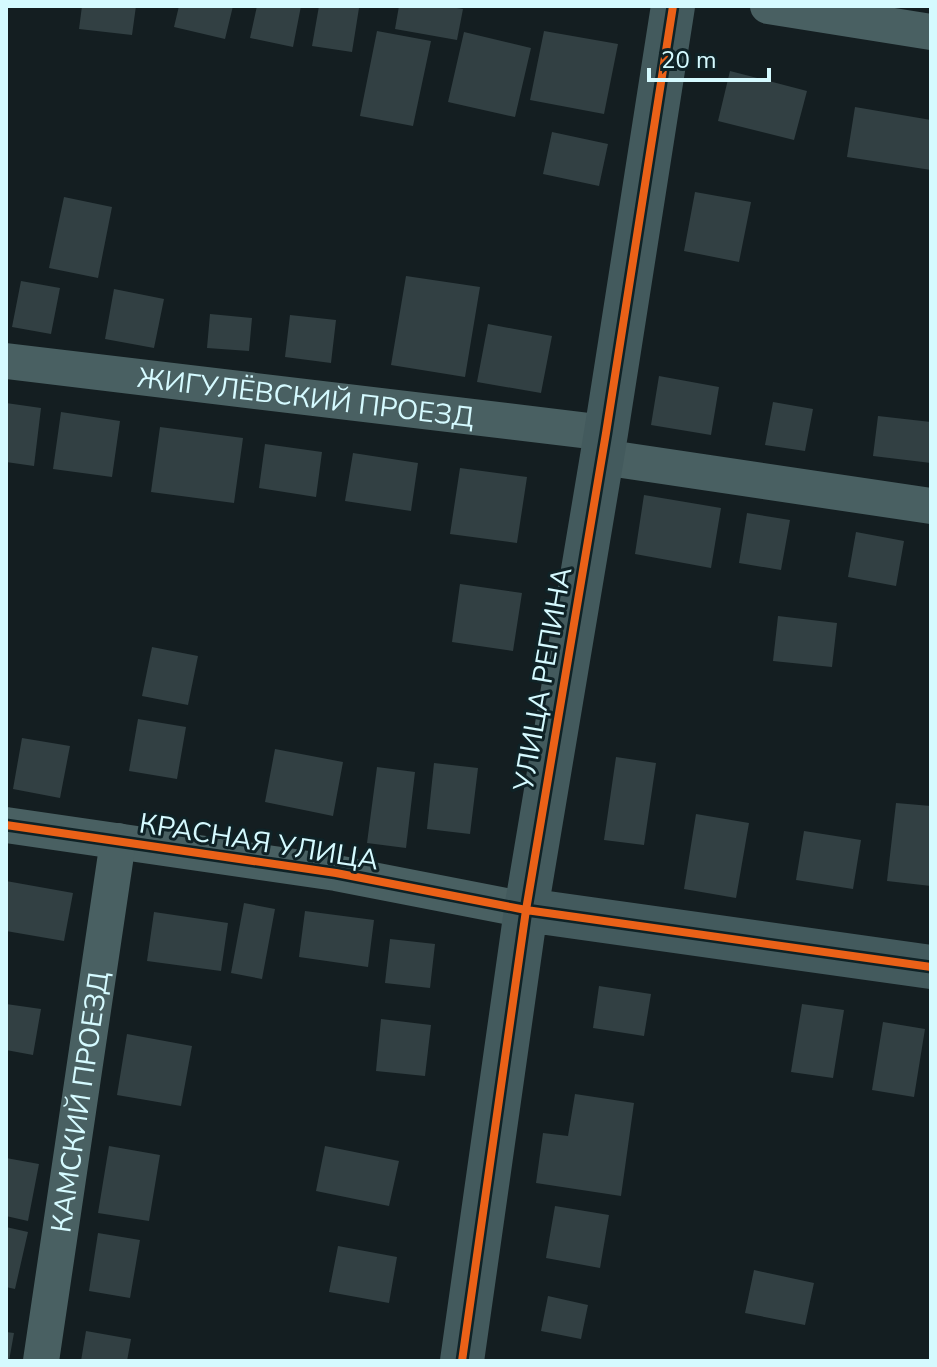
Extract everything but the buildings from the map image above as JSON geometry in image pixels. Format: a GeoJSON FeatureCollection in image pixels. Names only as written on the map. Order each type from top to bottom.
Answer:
{"type":"FeatureCollection","features":[{"type":"Feature","properties":{"kind":"street"},"geometry":{"type":"LineString","coordinates":[[768,6],[931,32]]}},
{"type":"Feature","properties":{"kind":"street","name":"УЛИЦА РЕПИНА"},"geometry":{"type":"LineString","coordinates":[[462,1361],[526,910],[604,445],[663,8]]}},
{"type":"Feature","properties":{"kind":"street","name":"ЖИГУЛЁВСКИЙ ПРОЕЗД"},"geometry":{"type":"LineString","coordinates":[[6,361],[604,445],[931,506]]}},
{"type":"Feature","properties":{"kind":"street","name":"КРАСНАЯ УЛИЦА"},"geometry":{"type":"LineString","coordinates":[[6,825],[336,873],[526,910],[931,967]]}},
{"type":"Feature","properties":{"kind":"street","name":"КАМСКИЙ ПРОЕЗД"},"geometry":{"type":"LineString","coordinates":[[41,1361],[118,841]]}},
{"type":"Feature","properties":{"kind":"cycle path"},"geometry":{"type":"LineString","coordinates":[[462,1361],[526,910],[606,433],[673,6]]}},
{"type":"Feature","properties":{"kind":"cycle path"},"geometry":{"type":"LineString","coordinates":[[6,825],[336,873],[526,910],[931,967]]}}]}
